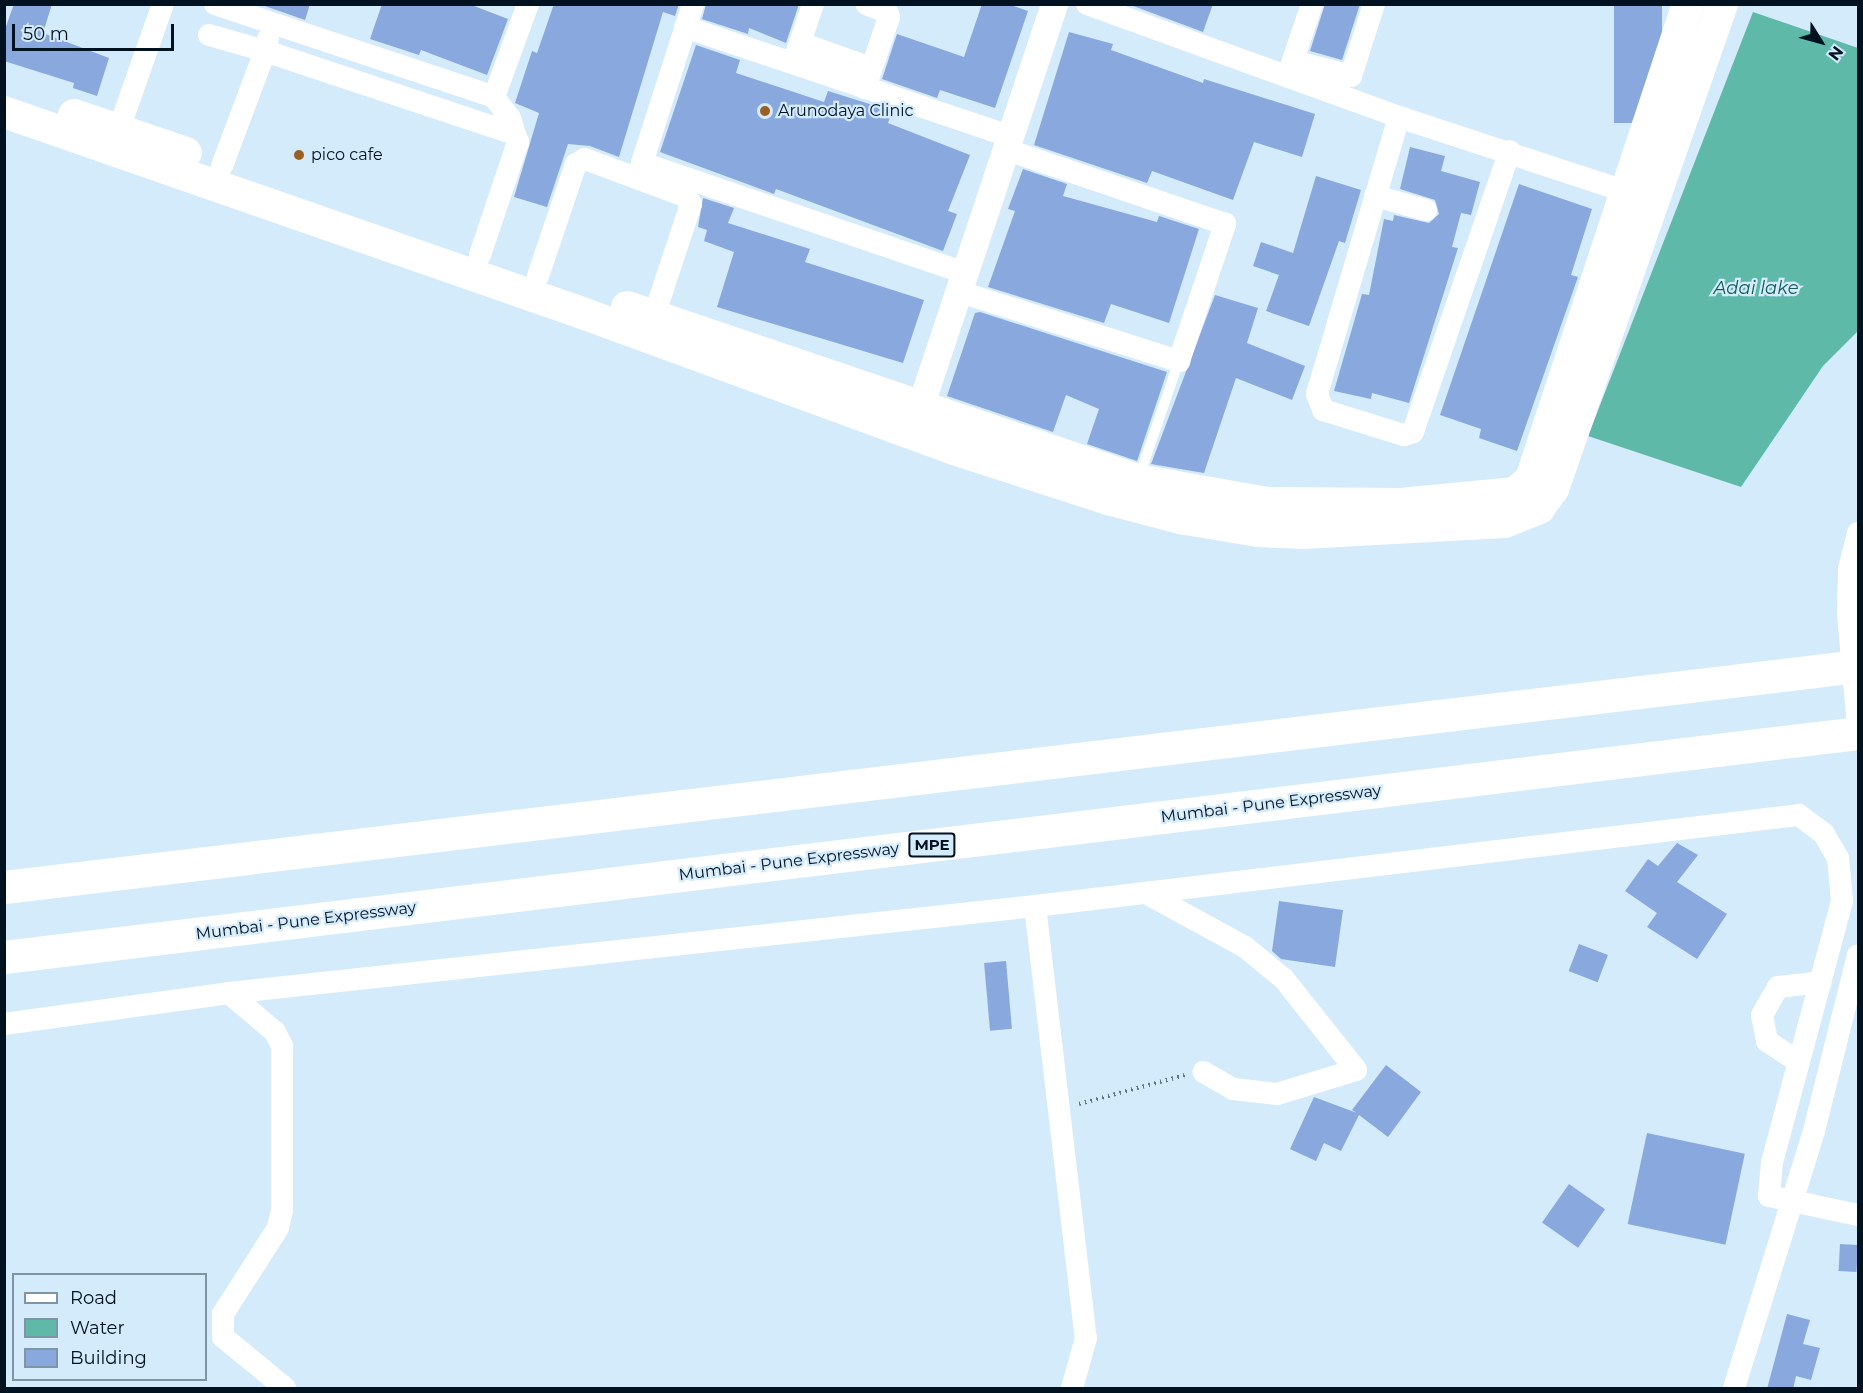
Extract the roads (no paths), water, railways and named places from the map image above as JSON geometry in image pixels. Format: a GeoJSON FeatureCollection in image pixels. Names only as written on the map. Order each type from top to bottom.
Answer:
{"type":"FeatureCollection","features":[{"type":"Feature","properties":{"kind":"highway"},"geometry":{"type":"LineString","coordinates":[[4,887],[1858,666]]}},
{"type":"Feature","properties":{"kind":"highway","name":"Mumbai - Pune Expressway"},"geometry":{"type":"LineString","coordinates":[[4,957],[1858,733]]}},
{"type":"Feature","properties":{"kind":"main road"},"geometry":{"type":"LineString","coordinates":[[4,112],[222,166],[480,255],[654,316],[1108,499],[1180,518],[1258,531],[1303,533],[1505,522],[1539,508],[1553,489],[1639,196],[1689,4]]}},
{"type":"Feature","properties":{"kind":"main road"},"geometry":{"type":"LineString","coordinates":[[4,93],[115,140],[585,314],[916,420],[1138,480],[1267,502],[1401,504],[1515,493],[1531,479],[1639,196],[1722,4]]}},
{"type":"Feature","properties":{"kind":"street"},"geometry":{"type":"LineString","coordinates":[[115,140],[162,4]]}},
{"type":"Feature","properties":{"kind":"street"},"geometry":{"type":"LineString","coordinates":[[215,4],[494,98],[510,118],[518,142],[480,255]]}},
{"type":"Feature","properties":{"kind":"street"},"geometry":{"type":"LineString","coordinates":[[686,27],[797,53],[868,78],[1010,144],[1225,224],[1179,361],[642,163],[693,4]]}},
{"type":"Feature","properties":{"kind":"street"},"geometry":{"type":"LineString","coordinates":[[797,53],[813,4]]}},
{"type":"Feature","properties":{"kind":"street"},"geometry":{"type":"LineString","coordinates":[[866,4],[887,12],[889,17],[868,78]]}},
{"type":"Feature","properties":{"kind":"street"},"geometry":{"type":"LineString","coordinates":[[916,420],[1010,144],[1054,4]]}},
{"type":"Feature","properties":{"kind":"street"},"geometry":{"type":"LineString","coordinates":[[1087,4],[1290,69],[1399,117],[1510,151],[1639,196]]}},
{"type":"Feature","properties":{"kind":"street"},"geometry":{"type":"LineString","coordinates":[[1290,69],[1312,4]]}},
{"type":"Feature","properties":{"kind":"street"},"geometry":{"type":"LineString","coordinates":[[1290,69],[1351,76],[1374,4]]}},
{"type":"Feature","properties":{"kind":"street"},"geometry":{"type":"LineString","coordinates":[[494,98],[525,5]]}},
{"type":"Feature","properties":{"kind":"street"},"geometry":{"type":"LineString","coordinates":[[222,166],[273,23]]}},
{"type":"Feature","properties":{"kind":"street"},"geometry":{"type":"LineString","coordinates":[[209,35],[515,134]]}},
{"type":"Feature","properties":{"kind":"street"},"geometry":{"type":"LineString","coordinates":[[1399,117],[1317,394],[1318,403],[1323,410],[1404,435],[1413,432],[1419,423],[1510,151]]}},
{"type":"Feature","properties":{"kind":"street"},"geometry":{"type":"LineString","coordinates":[[1423,136],[1445,143],[1449,132]]}},
{"type":"Feature","properties":{"kind":"street"},"geometry":{"type":"LineString","coordinates":[[538,276],[576,164],[585,159],[685,196],[691,204],[654,316]]}},
{"type":"Feature","properties":{"kind":"street"},"geometry":{"type":"LineString","coordinates":[[1376,196],[1426,210]]}},
{"type":"Feature","properties":{"kind":"street"},"geometry":{"type":"LineString","coordinates":[[1858,533],[1849,570],[1848,614],[1858,725]]}},
{"type":"Feature","properties":{"kind":"street"},"geometry":{"type":"LineString","coordinates":[[4,1024],[229,993],[1035,906],[1799,815],[1824,834],[1838,858],[1842,901],[1773,1162],[1769,1196],[1791,1203],[1858,1215]]}},
{"type":"Feature","properties":{"kind":"street"},"geometry":{"type":"LineString","coordinates":[[1146,893],[1245,947],[1284,979],[1356,1070],[1277,1095],[1233,1089],[1204,1072]]}},
{"type":"Feature","properties":{"kind":"street"},"geometry":{"type":"LineString","coordinates":[[1035,906],[1086,1338],[1072,1389]]}},
{"type":"Feature","properties":{"kind":"street"},"geometry":{"type":"LineString","coordinates":[[1734,1389],[1791,1203],[1858,955]]}},
{"type":"Feature","properties":{"kind":"street"},"geometry":{"type":"LineString","coordinates":[[1799,1062],[1767,1041],[1762,1015],[1778,987],[1821,982]]}},
{"type":"Feature","properties":{"kind":"street"},"geometry":{"type":"LineString","coordinates":[[229,993],[275,1032],[282,1046],[282,1210],[278,1228],[223,1314],[223,1337],[285,1389]]}},
{"type":"Feature","properties":{"kind":"lane"},"geometry":{"type":"LineString","coordinates":[[1138,480],[1179,361]]}},
{"type":"Feature","properties":{"kind":"water","name":"Adai lake"},"geometry":{"type":"Polygon","coordinates":[[[1753,12],[1858,48],[1858,331],[1823,366],[1741,487],[1588,436],[1753,12]]]}},
{"type":"Feature","properties":{"kind":"place","name":"Arunodaya Clinic"},"geometry":{"type":"Point","coordinates":[765,111]}},
{"type":"Feature","properties":{"kind":"place","name":"pico cafe"},"geometry":{"type":"Point","coordinates":[299,155]}}]}
